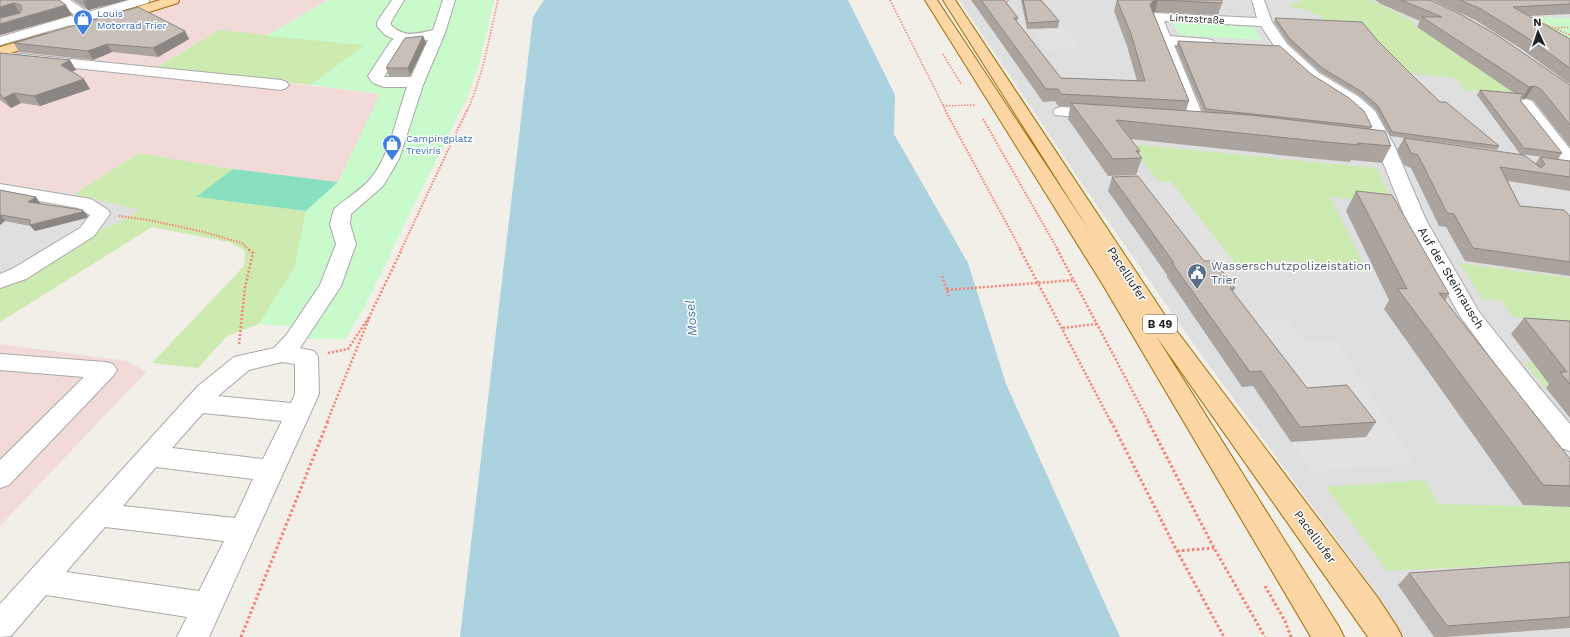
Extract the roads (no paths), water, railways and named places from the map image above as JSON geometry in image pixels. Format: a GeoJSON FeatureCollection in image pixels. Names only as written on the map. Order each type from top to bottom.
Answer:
{"type":"FeatureCollection","features":[{"type":"Feature","properties":{"kind":"main road"},"geometry":{"type":"LineString","coordinates":[[0,52],[173,0]]}},
{"type":"Feature","properties":{"kind":"main road","name":"Pacelliufer"},"geometry":{"type":"LineString","coordinates":[[931,0],[1114,285],[1328,637]]}},
{"type":"Feature","properties":{"kind":"main road","name":"Pacelliufer"},"geometry":{"type":"LineString","coordinates":[[949,0],[1156,319],[1386,637]]}},
{"type":"Feature","properties":{"kind":"street"},"geometry":{"type":"LineString","coordinates":[[61,0],[86,17],[143,0]]}},
{"type":"Feature","properties":{"kind":"street"},"geometry":{"type":"LineString","coordinates":[[398,0],[384,22],[384,26],[390,32],[405,39]]}},
{"type":"Feature","properties":{"kind":"street"},"geometry":{"type":"LineString","coordinates":[[192,637],[307,394],[294,355],[295,339],[330,286],[346,244],[340,224],[342,212],[352,203],[368,193],[378,180],[392,156],[417,82],[441,30],[449,0]]}},
{"type":"Feature","properties":{"kind":"street","name":"Auf der Steinrausch"},"geometry":{"type":"LineString","coordinates":[[1258,0],[1275,47],[1314,76],[1353,100],[1369,114],[1383,141],[1416,220],[1472,316],[1529,392],[1570,441]]}},
{"type":"Feature","properties":{"kind":"street","name":"Lintzstraße"},"geometry":{"type":"LineString","coordinates":[[1197,121],[1155,17],[1265,22]]}},
{"type":"Feature","properties":{"kind":"street"},"geometry":{"type":"LineString","coordinates":[[0,41],[71,20],[84,27]]}},
{"type":"Feature","properties":{"kind":"street"},"geometry":{"type":"LineString","coordinates":[[417,82],[384,82],[378,80],[376,76],[396,44],[405,39],[428,37],[441,30]]}},
{"type":"Feature","properties":{"kind":"street","name":"Lintzstraße"},"geometry":{"type":"LineString","coordinates":[[1164,40],[1224,44]]}},
{"type":"Feature","properties":{"kind":"street"},"geometry":{"type":"LineString","coordinates":[[0,56],[281,85]]}},
{"type":"Feature","properties":{"kind":"street"},"geometry":{"type":"LineString","coordinates":[[1526,104],[1565,165]]}},
{"type":"Feature","properties":{"kind":"street"},"geometry":{"type":"LineString","coordinates":[[1061,112],[1113,115]]}},
{"type":"Feature","properties":{"kind":"street"},"geometry":{"type":"LineString","coordinates":[[0,189],[84,203],[101,214],[87,232],[19,274],[0,281]]}},
{"type":"Feature","properties":{"kind":"street"},"geometry":{"type":"LineString","coordinates":[[0,626],[207,392],[242,363],[294,355]]}},
{"type":"Feature","properties":{"kind":"street"},"geometry":{"type":"LineString","coordinates":[[0,362],[105,370],[0,477]]}},
{"type":"Feature","properties":{"kind":"street"},"geometry":{"type":"LineString","coordinates":[[197,403],[298,413]]}},
{"type":"Feature","properties":{"kind":"street"},"geometry":{"type":"LineString","coordinates":[[150,456],[271,471]]}},
{"type":"Feature","properties":{"kind":"street"},"geometry":{"type":"LineString","coordinates":[[98,515],[242,531]]}},
{"type":"Feature","properties":{"kind":"street"},"geometry":{"type":"LineString","coordinates":[[40,581],[207,606]]}},
{"type":"Feature","properties":{"kind":"water","name":"Mosel"},"geometry":{"type":"Polygon","coordinates":[[[544,0],[848,0],[895,95],[894,134],[968,263],[1006,384],[1120,637],[460,637],[533,17],[544,0]]]}},
{"type":"Feature","properties":{"kind":"place","name":"Louis Motorrad Trier"},"geometry":{"type":"Point","coordinates":[83,36]}},
{"type":"Feature","properties":{"kind":"place","name":"Campingplatz Treviris"},"geometry":{"type":"Point","coordinates":[392,161]}},
{"type":"Feature","properties":{"kind":"place","name":"Wasserschutzpolizeistation Trier"},"geometry":{"type":"Point","coordinates":[1197,290]}}]}
